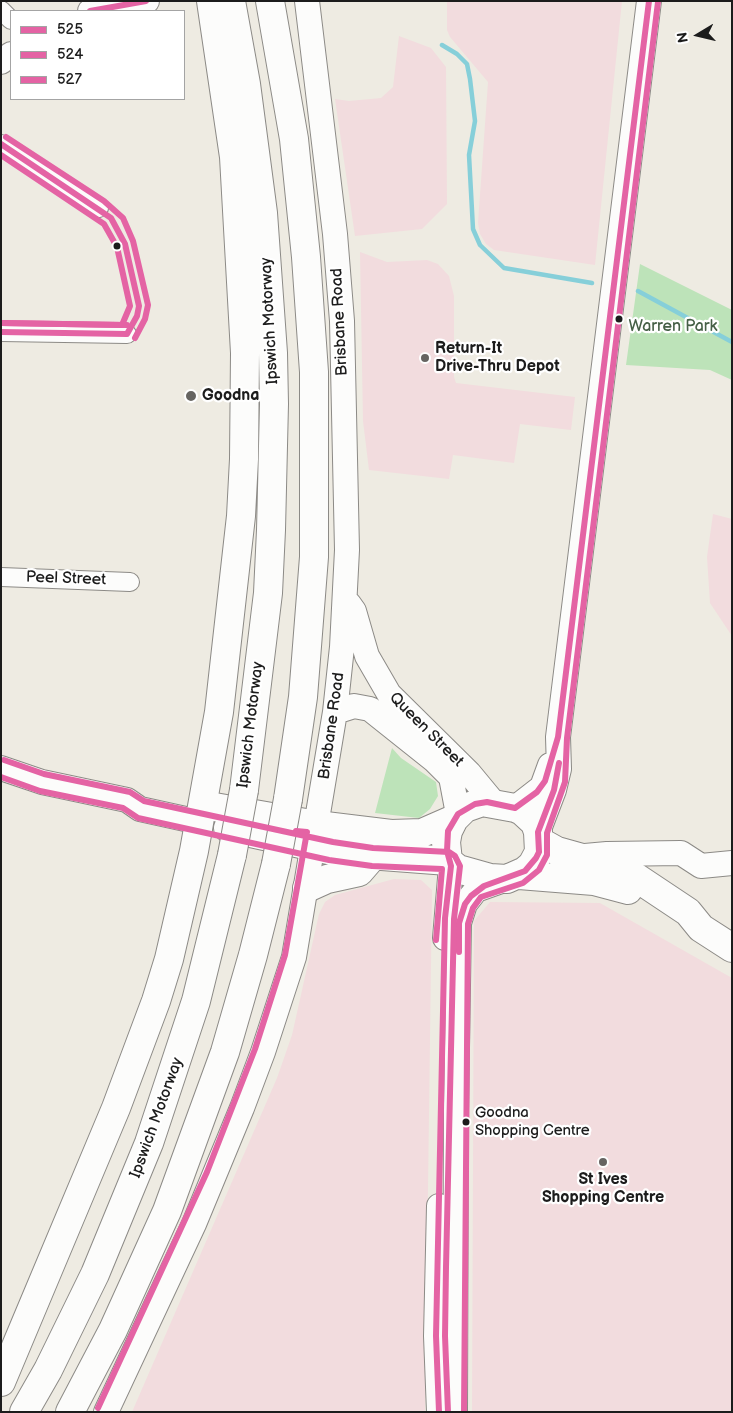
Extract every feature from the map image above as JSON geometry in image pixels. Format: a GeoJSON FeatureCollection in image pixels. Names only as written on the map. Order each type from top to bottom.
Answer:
{"type":"FeatureCollection","features":[{"type":"Feature","properties":{"kind":"main road"},"geometry":{"type":"LineString","coordinates":[[1,1382],[140,1048],[169,959],[201,814],[221,702],[236,570],[245,422],[244,294],[235,166],[228,19],[211,1]]}},
{"type":"Feature","properties":{"kind":"main road"},"geometry":{"type":"LineString","coordinates":[[70,1412],[113,1330],[167,1212],[225,1052],[253,956],[276,864],[303,697],[314,547],[315,432],[311,318],[294,138],[272,11]]}},
{"type":"Feature","properties":{"kind":"main road","name":"Ipswich Motorway"},"geometry":{"type":"LineString","coordinates":[[24,1412],[48,1370],[95,1274],[149,1143],[196,1002],[232,855],[244,790],[268,593],[274,404],[270,303],[255,139],[228,19]]}},
{"type":"Feature","properties":{"kind":"main road"},"geometry":{"type":"LineString","coordinates":[[201,814],[315,836],[411,834],[422,833],[456,817],[475,804],[504,805],[528,816],[539,836],[576,857],[625,870],[688,912],[701,928],[732,948]]}},
{"type":"Feature","properties":{"kind":"main road"},"geometry":{"type":"LineString","coordinates":[[450,863],[446,842],[448,831],[456,817]]}},
{"type":"Feature","properties":{"kind":"main road"},"geometry":{"type":"LineString","coordinates":[[315,836],[331,851],[372,857],[450,863],[476,876],[594,882],[626,889],[682,924],[701,928]]}},
{"type":"Feature","properties":{"kind":"main road"},"geometry":{"type":"LineString","coordinates":[[513,877],[525,871],[536,858],[539,836]]}},
{"type":"Feature","properties":{"kind":"main road"},"geometry":{"type":"LineString","coordinates":[[307,888],[327,879],[359,872],[372,857]]}},
{"type":"Feature","properties":{"kind":"street"},"geometry":{"type":"LineString","coordinates":[[96,10],[147,1]]}},
{"type":"Feature","properties":{"kind":"street"},"geometry":{"type":"LineString","coordinates":[[309,11],[324,1]]}},
{"type":"Feature","properties":{"kind":"street"},"geometry":{"type":"LineString","coordinates":[[539,836],[557,780],[558,737],[649,1]]}},
{"type":"Feature","properties":{"kind":"street"},"geometry":{"type":"LineString","coordinates":[[1,10],[10,19]]}},
{"type":"Feature","properties":{"kind":"street","name":"Brisbane Road"},"geometry":{"type":"LineString","coordinates":[[106,1412],[194,1224],[242,1108],[294,957],[335,712],[345,599],[347,501],[342,321],[335,234],[309,11]]}},
{"type":"Feature","properties":{"kind":"street"},"geometry":{"type":"LineString","coordinates":[[1,144],[99,208]]}},
{"type":"Feature","properties":{"kind":"street"},"geometry":{"type":"LineString","coordinates":[[1,332],[127,334]]}},
{"type":"Feature","properties":{"kind":"street","name":"Peel Street"},"geometry":{"type":"LineString","coordinates":[[1,577],[130,582]]}},
{"type":"Feature","properties":{"kind":"street","name":"Queen Street"},"geometry":{"type":"LineString","coordinates":[[345,599],[354,611],[367,656],[389,694],[504,805]]}},
{"type":"Feature","properties":{"kind":"street","name":"Queen Street"},"geometry":{"type":"LineString","coordinates":[[335,712],[354,706],[370,709],[434,760],[451,778],[456,817]]}},
{"type":"Feature","properties":{"kind":"street"},"geometry":{"type":"LineString","coordinates":[[504,805],[542,787],[558,737]]}},
{"type":"Feature","properties":{"kind":"street"},"geometry":{"type":"LineString","coordinates":[[1,768],[58,786],[127,800],[142,797],[201,814]]}},
{"type":"Feature","properties":{"kind":"street"},"geometry":{"type":"LineString","coordinates":[[576,857],[607,854],[681,853],[701,866],[732,863]]}},
{"type":"Feature","properties":{"kind":"street"},"geometry":{"type":"LineString","coordinates":[[439,1412],[436,1336],[445,918],[450,863]]}},
{"type":"Feature","properties":{"kind":"street"},"geometry":{"type":"LineString","coordinates":[[455,1412],[456,1110],[460,923],[465,904],[476,890],[513,877]]}},
{"type":"Feature","properties":{"kind":"shaded area"},"geometry":{"type":"Polygon","coordinates":[[[447,1],[622,1],[595,265],[494,250],[486,244],[480,234],[478,223],[488,82],[450,37],[447,30],[447,1]]]}},
{"type":"Feature","properties":{"kind":"shaded area"},"geometry":{"type":"Polygon","coordinates":[[[399,36],[431,48],[446,67],[447,204],[422,229],[355,236],[335,99],[349,101],[381,98],[393,87],[399,36]]]}},
{"type":"Feature","properties":{"kind":"shaded area"},"geometry":{"type":"Polygon","coordinates":[[[360,252],[387,262],[427,260],[438,264],[449,276],[454,296],[454,377],[456,383],[575,397],[571,430],[520,424],[514,463],[453,455],[449,479],[369,470],[363,421],[360,252]]]}},
{"type":"Feature","properties":{"kind":"shaded area"},"geometry":{"type":"Polygon","coordinates":[[[713,514],[732,519],[732,636],[710,603],[707,557],[713,514]]]}},
{"type":"Feature","properties":{"kind":"shaded area"},"geometry":{"type":"Polygon","coordinates":[[[394,879],[421,880],[432,890],[425,1412],[132,1412],[277,1078],[292,1035],[319,914],[325,902],[335,895],[394,879]]]}},
{"type":"Feature","properties":{"kind":"shaded area","name":"St Ives Shopping Centre"},"geometry":{"type":"Polygon","coordinates":[[[490,902],[600,903],[732,978],[732,1412],[472,1412],[474,921],[490,902]]]}},
{"type":"Feature","properties":{"kind":"green space","name":"Warren Park"},"geometry":{"type":"Polygon","coordinates":[[[640,264],[732,310],[732,380],[710,370],[626,365],[640,264]]]}},
{"type":"Feature","properties":{"kind":"green space"},"geometry":{"type":"Polygon","coordinates":[[[392,748],[401,758],[436,782],[438,796],[430,809],[419,818],[375,813],[392,748]]]}},
{"type":"Feature","properties":{"kind":"waterway"},"geometry":{"type":"LineString","coordinates":[[442,45],[457,54],[467,64],[470,79],[475,121],[469,155],[473,229],[480,245],[504,268],[592,283]]}},
{"type":"Feature","properties":{"kind":"waterway"},"geometry":{"type":"LineString","coordinates":[[638,291],[732,342]]}},
{"type":"Feature","properties":{"kind":"transit line","name":"525"},"geometry":{"type":"LineString","coordinates":[[96,10],[146,1]]}},
{"type":"Feature","properties":{"kind":"transit line","name":"525"},"geometry":{"type":"LineString","coordinates":[[439,1412],[436,1336],[445,918],[451,866],[447,851],[448,831],[458,814],[475,804],[487,802],[515,808],[537,792],[545,781],[558,737],[649,1]]}},
{"type":"Feature","properties":{"kind":"transit line","name":"524"},"geometry":{"type":"LineString","coordinates":[[464,1412],[468,924],[473,908],[481,897],[523,883],[539,870],[547,855],[547,833],[565,782],[567,738],[658,2]]}},
{"type":"Feature","properties":{"kind":"transit line","name":"527"},"geometry":{"type":"LineString","coordinates":[[6,137],[104,201],[123,218],[133,241],[148,305],[145,319],[135,338]]}},
{"type":"Feature","properties":{"kind":"transit line","name":"525"},"geometry":{"type":"LineString","coordinates":[[1,144],[111,218],[125,244],[139,306],[137,316],[127,334],[1,332]]}},
{"type":"Feature","properties":{"kind":"transit line","name":"524"},"geometry":{"type":"LineString","coordinates":[[1,155],[104,224],[117,247],[130,306],[122,325],[1,323]]}},
{"type":"Feature","properties":{"kind":"transit line","name":"527"},"geometry":{"type":"LineString","coordinates":[[1,323],[127,325]]}},
{"type":"Feature","properties":{"kind":"transit line","name":"527"},"geometry":{"type":"LineString","coordinates":[[4,760],[44,774],[130,792],[144,801],[333,842],[373,848],[449,852],[455,856],[460,866],[454,919],[446,1267],[445,1336],[448,1412]]}},
{"type":"Feature","properties":{"kind":"transit line","name":"525"},"geometry":{"type":"LineString","coordinates":[[459,952],[459,923],[465,904],[471,896],[484,886],[525,871],[536,858],[539,852],[538,832],[554,790],[559,763]]}},
{"type":"Feature","properties":{"kind":"transit line","name":"524"},"geometry":{"type":"LineString","coordinates":[[1,777],[40,791],[123,808],[138,818],[329,860],[372,866],[442,869],[436,940]]}},
{"type":"Feature","properties":{"kind":"transit line","name":"527"},"geometry":{"type":"LineString","coordinates":[[98,1408],[207,1172],[255,1049],[285,955],[307,832],[296,831]]}},
{"type":"Feature","properties":{"kind":"place","name":"Return-It Drive-Thru Depot"},"geometry":{"type":"Point","coordinates":[425,358]}},
{"type":"Feature","properties":{"kind":"place","name":"Goodna"},"geometry":{"type":"Point","coordinates":[191,396]}},
{"type":"Feature","properties":{"kind":"place","name":"Goodna Shopping Centre"},"geometry":{"type":"Point","coordinates":[466,1122]}},
{"type":"Feature","properties":{"kind":"place","name":"St Ives Shopping Centre"},"geometry":{"type":"Point","coordinates":[603,1162]}}]}
